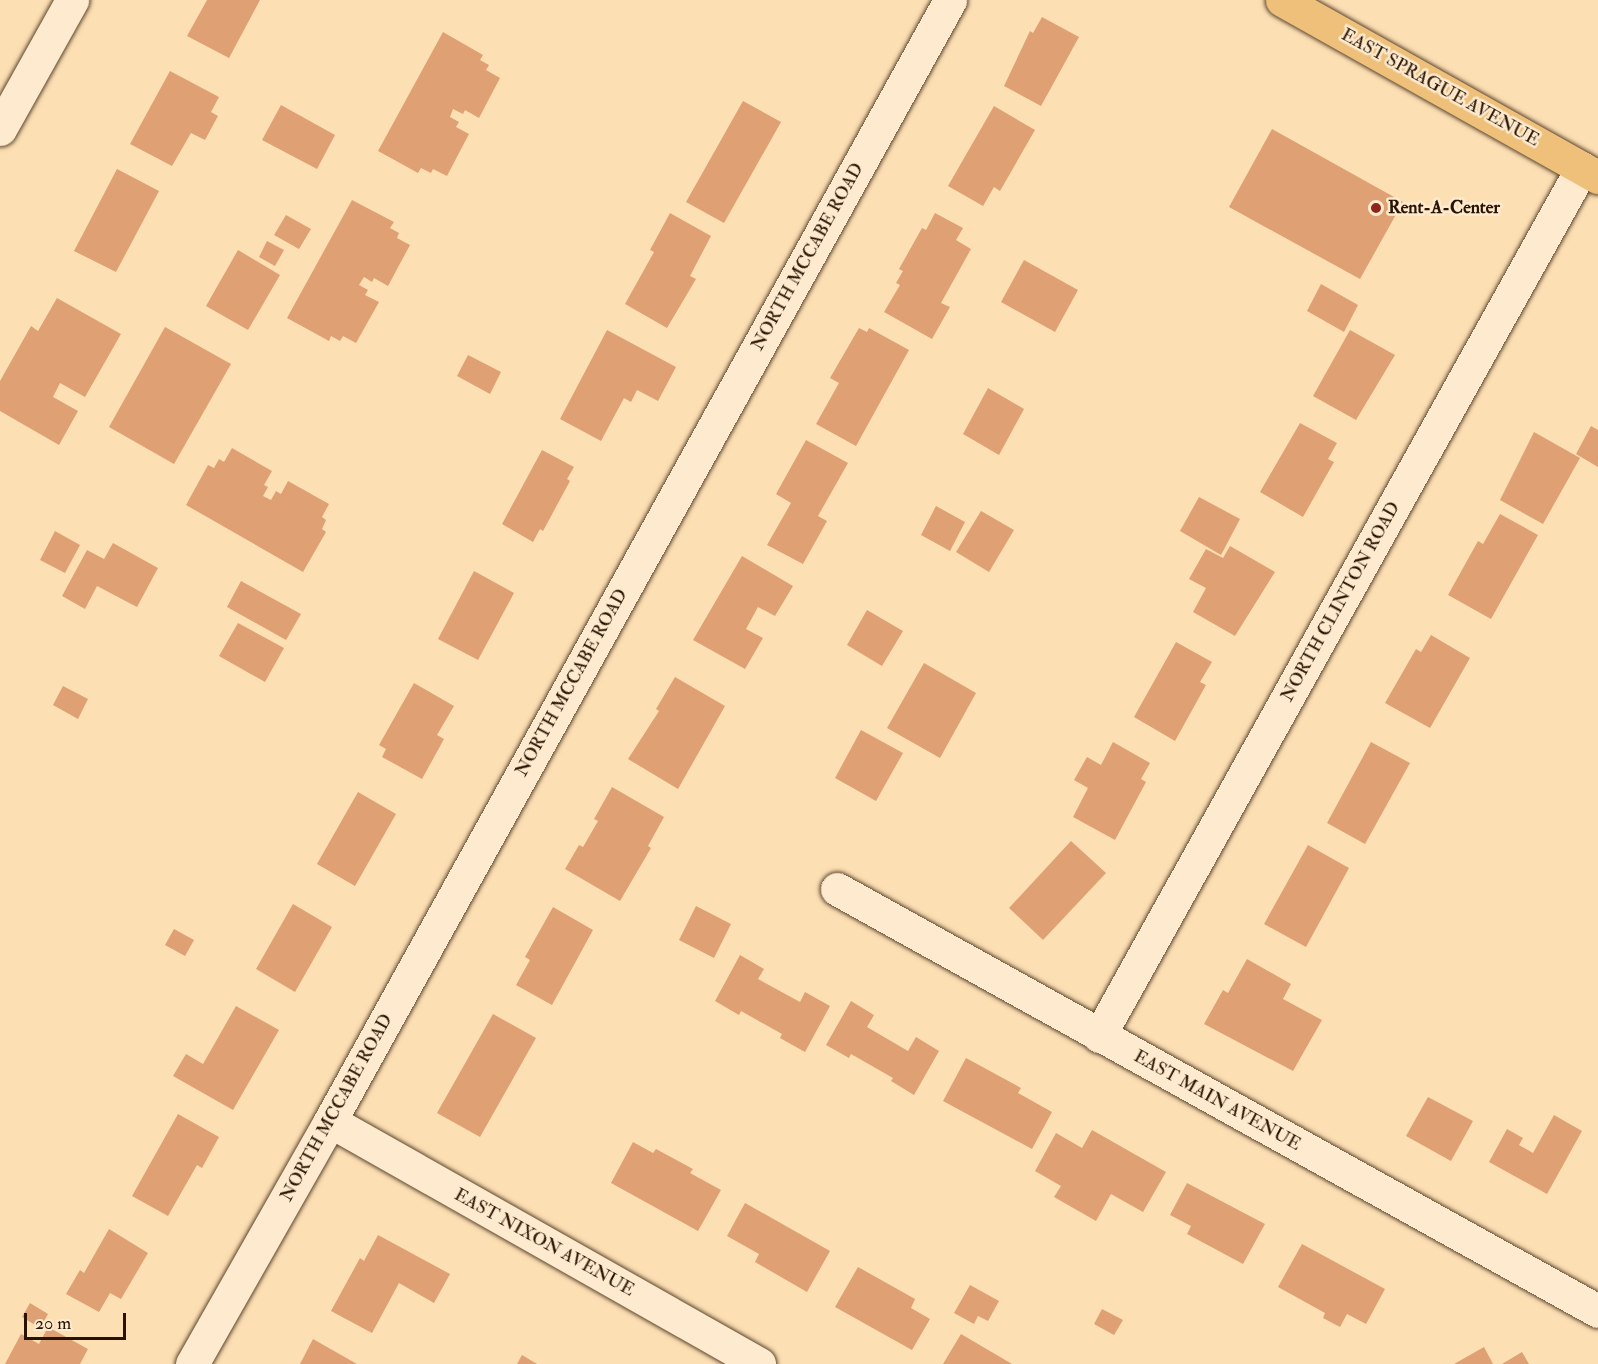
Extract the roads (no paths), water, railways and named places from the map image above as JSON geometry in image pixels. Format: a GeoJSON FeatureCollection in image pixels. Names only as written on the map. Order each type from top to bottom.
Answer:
{"type":"FeatureCollection","features":[{"type":"Feature","properties":{"kind":"main road","name":"EAST SPRAGUE AVENUE"},"geometry":{"type":"LineString","coordinates":[[1282,0],[1590,172]]}},
{"type":"Feature","properties":{"kind":"street"},"geometry":{"type":"LineString","coordinates":[[0,129],[72,0]]}},
{"type":"Feature","properties":{"kind":"street","name":"NORTH MCCABE ROAD"},"geometry":{"type":"LineString","coordinates":[[192,1364],[330,1121],[950,0]]}},
{"type":"Feature","properties":{"kind":"street","name":"NORTH CLINTON ROAD"},"geometry":{"type":"LineString","coordinates":[[1100,1036],[1590,172]]}},
{"type":"Feature","properties":{"kind":"street","name":"EAST MAIN AVENUE"},"geometry":{"type":"LineString","coordinates":[[837,889],[1598,1311]]}},
{"type":"Feature","properties":{"kind":"street","name":"EAST NIXON AVENUE"},"geometry":{"type":"LineString","coordinates":[[330,1121],[759,1364]]}},
{"type":"Feature","properties":{"kind":"place","name":"Rent-A-Center"},"geometry":{"type":"Point","coordinates":[1376,208]}}]}
